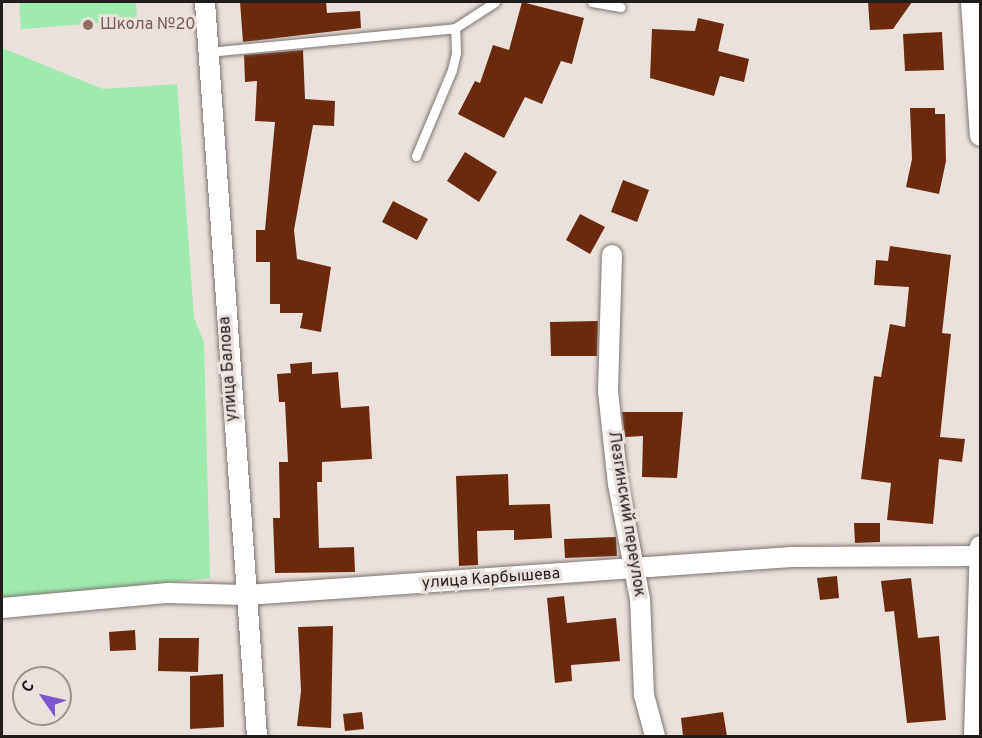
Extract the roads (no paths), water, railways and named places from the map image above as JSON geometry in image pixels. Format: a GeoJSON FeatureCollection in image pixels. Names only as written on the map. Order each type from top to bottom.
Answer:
{"type":"FeatureCollection","features":[{"type":"Feature","properties":{"kind":"street","name":"улица Балова"},"geometry":{"type":"LineString","coordinates":[[205,2],[257,736]]}},
{"type":"Feature","properties":{"kind":"street"},"geometry":{"type":"LineString","coordinates":[[971,2],[981,136]]}},
{"type":"Feature","properties":{"kind":"street","name":"Лезгинский переулок"},"geometry":{"type":"LineString","coordinates":[[612,255],[608,391],[618,484],[634,570],[644,642],[644,695],[655,736]]}},
{"type":"Feature","properties":{"kind":"street"},"geometry":{"type":"LineString","coordinates":[[974,736],[981,543]]}},
{"type":"Feature","properties":{"kind":"street","name":"улица Карбышева"},"geometry":{"type":"LineString","coordinates":[[2,608],[168,593],[246,595],[844,555],[980,556]]}},
{"type":"Feature","properties":{"kind":"lane"},"geometry":{"type":"LineString","coordinates":[[208,52],[455,28],[495,2]]}},
{"type":"Feature","properties":{"kind":"lane"},"geometry":{"type":"LineString","coordinates":[[592,2],[621,7]]}},
{"type":"Feature","properties":{"kind":"lane"},"geometry":{"type":"LineString","coordinates":[[416,156],[452,70],[456,52],[455,28]]}},
{"type":"Feature","properties":{"kind":"place","name":"Школа №20"},"geometry":{"type":"Point","coordinates":[88,25]}}]}
